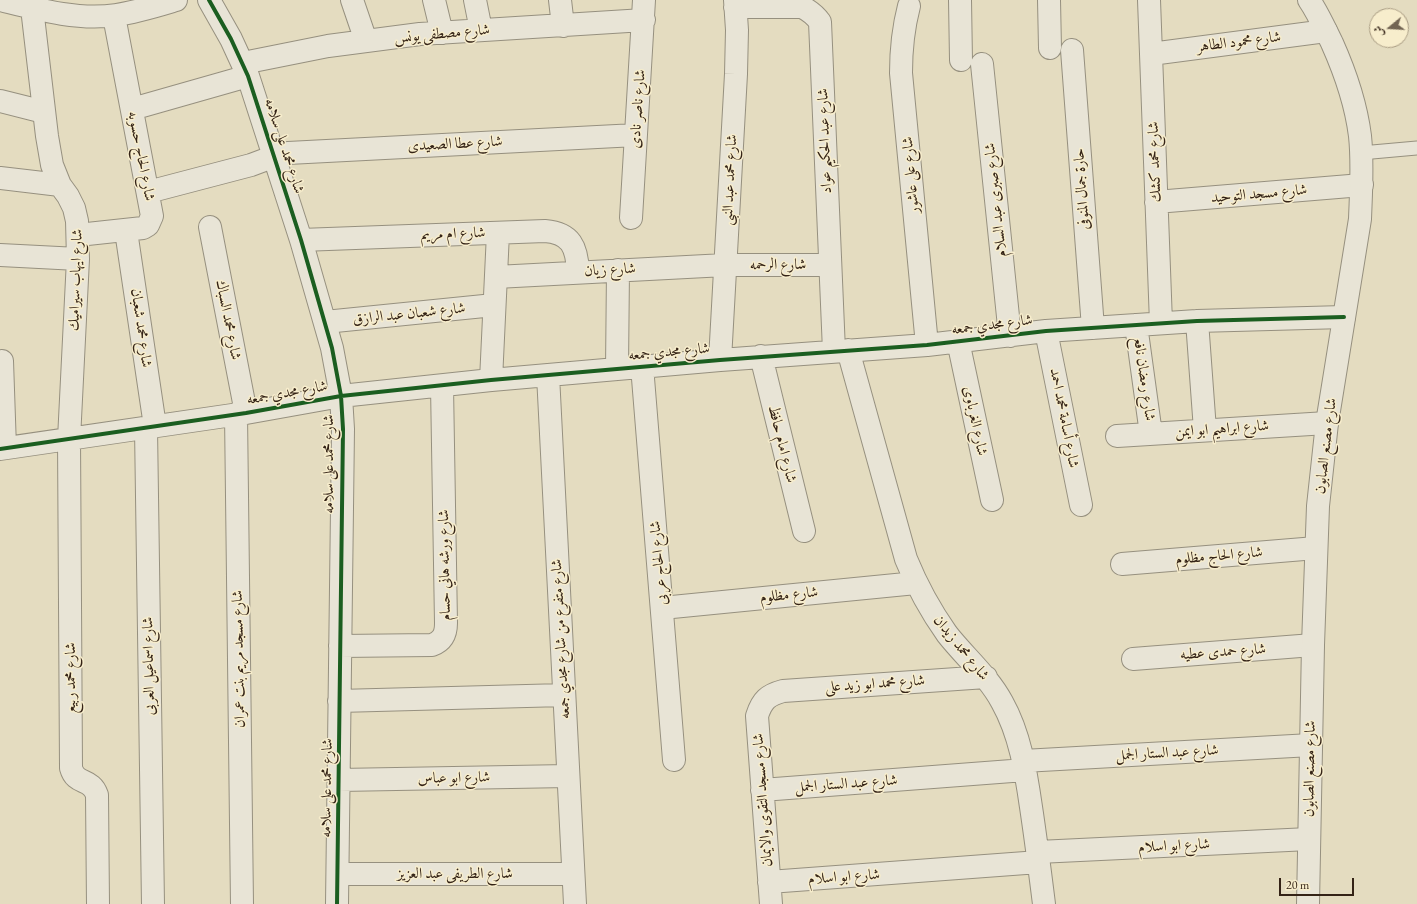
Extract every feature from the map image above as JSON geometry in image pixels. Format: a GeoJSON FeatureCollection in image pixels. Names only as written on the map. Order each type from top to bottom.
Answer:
{"type":"FeatureCollection","features":[{"type":"Feature","properties":{"kind":"street"},"geometry":{"type":"LineString","coordinates":[[0,0],[39,6],[83,16],[114,16],[139,11],[176,0]]}},
{"type":"Feature","properties":{"kind":"street","name":"شارع محمد على سلامه"},"geometry":{"type":"LineString","coordinates":[[209,0],[246,69],[275,156],[325,322],[332,348],[341,396],[340,701],[337,904]]}},
{"type":"Feature","properties":{"kind":"street"},"geometry":{"type":"LineString","coordinates":[[352,0],[366,41]]}},
{"type":"Feature","properties":{"kind":"street"},"geometry":{"type":"LineString","coordinates":[[434,0],[442,33]]}},
{"type":"Feature","properties":{"kind":"street"},"geometry":{"type":"LineString","coordinates":[[475,0],[481,30]]}},
{"type":"Feature","properties":{"kind":"street"},"geometry":{"type":"LineString","coordinates":[[560,0],[563,26]]}},
{"type":"Feature","properties":{"kind":"street","name":"شارع صبرى عبد السلام"},"geometry":{"type":"LineString","coordinates":[[960,0],[972,62],[1010,336]]}},
{"type":"Feature","properties":{"kind":"street"},"geometry":{"type":"LineString","coordinates":[[1049,0],[1050,48]]}},
{"type":"Feature","properties":{"kind":"street","name":"شارع محمد كشك"},"geometry":{"type":"LineString","coordinates":[[1150,0],[1160,323]]}},
{"type":"Feature","properties":{"kind":"street","name":"شارع مصنع الصابون"},"geometry":{"type":"LineString","coordinates":[[1308,904],[1313,645],[1318,506],[1327,423],[1360,219],[1362,185],[1359,135],[1352,99],[1341,64],[1326,31],[1309,0]]}},
{"type":"Feature","properties":{"kind":"street","name":"شارع محمد عبد النبى"},"geometry":{"type":"LineString","coordinates":[[720,360],[736,74],[737,30],[735,4]]}},
{"type":"Feature","properties":{"kind":"street","name":"شارع عبد الحكيم عواد"},"geometry":{"type":"LineString","coordinates":[[735,4],[802,7],[810,10],[820,22],[830,265],[841,350]]}},
{"type":"Feature","properties":{"kind":"street","name":"شارع ايهاب سيراميك"},"geometry":{"type":"LineString","coordinates":[[39,6],[44,112],[52,165],[60,185],[74,208],[78,235],[69,440]]}},
{"type":"Feature","properties":{"kind":"street","name":"شارع على عاشور"},"geometry":{"type":"LineString","coordinates":[[909,6],[904,26],[901,52],[901,73],[927,345]]}},
{"type":"Feature","properties":{"kind":"street","name":"شارع مصطفى يونس"},"geometry":{"type":"LineString","coordinates":[[132,109],[246,69],[328,46],[442,33],[563,26],[644,10]]}},
{"type":"Feature","properties":{"kind":"street","name":"شارع ناصر نادى"},"geometry":{"type":"LineString","coordinates":[[632,218],[644,10]]}},
{"type":"Feature","properties":{"kind":"street","name":"شارع الحاج حسوبه"},"geometry":{"type":"LineString","coordinates":[[78,235],[143,228],[151,221],[152,216],[114,16]]}},
{"type":"Feature","properties":{"kind":"street","name":"شارع محمود الطاهر"},"geometry":{"type":"LineString","coordinates":[[1151,54],[1326,31]]}},
{"type":"Feature","properties":{"kind":"street","name":"حارة جمال المنوفى"},"geometry":{"type":"LineString","coordinates":[[1072,50],[1093,328]]}},
{"type":"Feature","properties":{"kind":"street"},"geometry":{"type":"LineString","coordinates":[[0,101],[44,112]]}},
{"type":"Feature","properties":{"kind":"street","name":"شارع عطا الصعيدى"},"geometry":{"type":"LineString","coordinates":[[148,192],[251,165],[288,153],[636,135]]}},
{"type":"Feature","properties":{"kind":"street"},"geometry":{"type":"LineString","coordinates":[[0,178],[60,185]]}},
{"type":"Feature","properties":{"kind":"street","name":"شارع مسجد التوحيد"},"geometry":{"type":"LineString","coordinates":[[1156,202],[1362,185]]}},
{"type":"Feature","properties":{"kind":"street","name":"شارع محمد السباك"},"geometry":{"type":"LineString","coordinates":[[210,227],[241,413]]}},
{"type":"Feature","properties":{"kind":"street","name":"شارع محمد شعبان"},"geometry":{"type":"LineString","coordinates":[[126,231],[150,427]]}},
{"type":"Feature","properties":{"kind":"street","name":"شارع ام مريم"},"geometry":{"type":"LineString","coordinates":[[301,240],[545,231],[555,232],[572,242],[576,252],[578,272]]}},
{"type":"Feature","properties":{"kind":"street"},"geometry":{"type":"LineString","coordinates":[[491,380],[498,233]]}},
{"type":"Feature","properties":{"kind":"street"},"geometry":{"type":"LineString","coordinates":[[0,255],[78,259]]}},
{"type":"Feature","properties":{"kind":"street","name":"شارع الرحمه"},"geometry":{"type":"LineString","coordinates":[[725,265],[830,265]]}},
{"type":"Feature","properties":{"kind":"street","name":"شارع زيان"},"geometry":{"type":"LineString","coordinates":[[496,277],[725,265]]}},
{"type":"Feature","properties":{"kind":"street"},"geometry":{"type":"LineString","coordinates":[[617,368],[618,270]]}},
{"type":"Feature","properties":{"kind":"street","name":"شارع شعبان عبد الرازق"},"geometry":{"type":"LineString","coordinates":[[325,322],[494,305]]}},
{"type":"Feature","properties":{"kind":"street","name":"شارع مجدي جمعه"},"geometry":{"type":"LineString","coordinates":[[2,449],[69,440],[341,396],[491,380],[760,356],[927,345],[1046,331],[1197,321],[1344,316]]}},
{"type":"Feature","properties":{"kind":"street"},"geometry":{"type":"LineString","coordinates":[[1197,321],[1205,430]]}},
{"type":"Feature","properties":{"kind":"street","name":"شارع رمضان نافع"},"geometry":{"type":"LineString","coordinates":[[1136,325],[1151,434]]}},
{"type":"Feature","properties":{"kind":"street","name":"شارع أسامة محمد احمد"},"geometry":{"type":"LineString","coordinates":[[1046,331],[1081,505]]}},
{"type":"Feature","properties":{"kind":"street","name":"شارع الغرباوى"},"geometry":{"type":"LineString","coordinates":[[958,341],[992,500]]}},
{"type":"Feature","properties":{"kind":"street","name":"شارع محمد زيدان"},"geometry":{"type":"LineString","coordinates":[[841,350],[906,559],[916,583],[930,610],[948,634],[986,677],[1005,709],[1014,729],[1024,765],[1039,857],[1044,904]]}},
{"type":"Feature","properties":{"kind":"street","name":"شارع امام حافظ"},"geometry":{"type":"LineString","coordinates":[[760,356],[804,531]]}},
{"type":"Feature","properties":{"kind":"street"},"geometry":{"type":"LineString","coordinates":[[2,362],[2,449]]}},
{"type":"Feature","properties":{"kind":"street","name":"شارع الحاج عربى"},"geometry":{"type":"LineString","coordinates":[[642,366],[674,760]]}},
{"type":"Feature","properties":{"kind":"street","name":"شارع متفرع من شارع مجدي جمعه"},"geometry":{"type":"LineString","coordinates":[[548,375],[575,904]]}},
{"type":"Feature","properties":{"kind":"street","name":"شارع ورشه هاني حسام"},"geometry":{"type":"LineString","coordinates":[[340,646],[432,645],[442,640],[445,635],[442,386]]}},
{"type":"Feature","properties":{"kind":"street","name":"شارع مسجد مريم بنت عمران"},"geometry":{"type":"LineString","coordinates":[[241,413],[242,904]]}},
{"type":"Feature","properties":{"kind":"street","name":"شارع ابراهيم ابو ايمن"},"geometry":{"type":"LineString","coordinates":[[1117,436],[1327,423]]}},
{"type":"Feature","properties":{"kind":"street","name":"شارع اسماعيل العربى"},"geometry":{"type":"LineString","coordinates":[[150,427],[153,904]]}},
{"type":"Feature","properties":{"kind":"street","name":"شارع محمد ربيع"},"geometry":{"type":"LineString","coordinates":[[69,440],[71,768],[72,773],[80,781],[93,787],[97,795],[98,904]]}},
{"type":"Feature","properties":{"kind":"street","name":"شارع الحاج مظلوم"},"geometry":{"type":"LineString","coordinates":[[1122,564],[1316,548]]}},
{"type":"Feature","properties":{"kind":"street","name":"شارع مظلوم"},"geometry":{"type":"LineString","coordinates":[[662,608],[916,583]]}},
{"type":"Feature","properties":{"kind":"street","name":"شارع حمدى عطيه"},"geometry":{"type":"LineString","coordinates":[[1133,659],[1313,645]]}},
{"type":"Feature","properties":{"kind":"street","name":"شارع محمد ابو زيد على"},"geometry":{"type":"LineString","coordinates":[[766,699],[774,693],[783,691],[986,677]]}},
{"type":"Feature","properties":{"kind":"street"},"geometry":{"type":"LineString","coordinates":[[340,701],[564,695]]}},
{"type":"Feature","properties":{"kind":"street","name":"شارع مسجد التقوى والايمان"},"geometry":{"type":"LineString","coordinates":[[766,699],[760,707],[757,716],[771,904]]}},
{"type":"Feature","properties":{"kind":"street","name":"شارع عبد الستار الجمل"},"geometry":{"type":"LineString","coordinates":[[762,790],[1024,765],[1311,745]]}},
{"type":"Feature","properties":{"kind":"street","name":"شارع ابو عباس"},"geometry":{"type":"LineString","coordinates":[[339,780],[568,776]]}},
{"type":"Feature","properties":{"kind":"street","name":"شارع ابو اسلام"},"geometry":{"type":"LineString","coordinates":[[769,882],[1039,857],[1309,839]]}},
{"type":"Feature","properties":{"kind":"street","name":"شارع الطريفى عبد العزيز"},"geometry":{"type":"LineString","coordinates":[[338,874],[573,874]]}},
{"type":"Feature","properties":{"kind":"lane"},"geometry":{"type":"LineString","coordinates":[[1361,153],[1417,148]]}},
{"type":"Feature","properties":{"kind":"cycle path"},"geometry":{"type":"LineString","coordinates":[[209,0],[231,39],[248,76],[301,240],[332,348],[341,396],[343,429],[337,904]]}},
{"type":"Feature","properties":{"kind":"cycle path"},"geometry":{"type":"LineString","coordinates":[[0,449],[246,413],[341,396],[491,380],[720,360],[927,345],[1046,331],[1197,321],[1344,317]]}}]}
